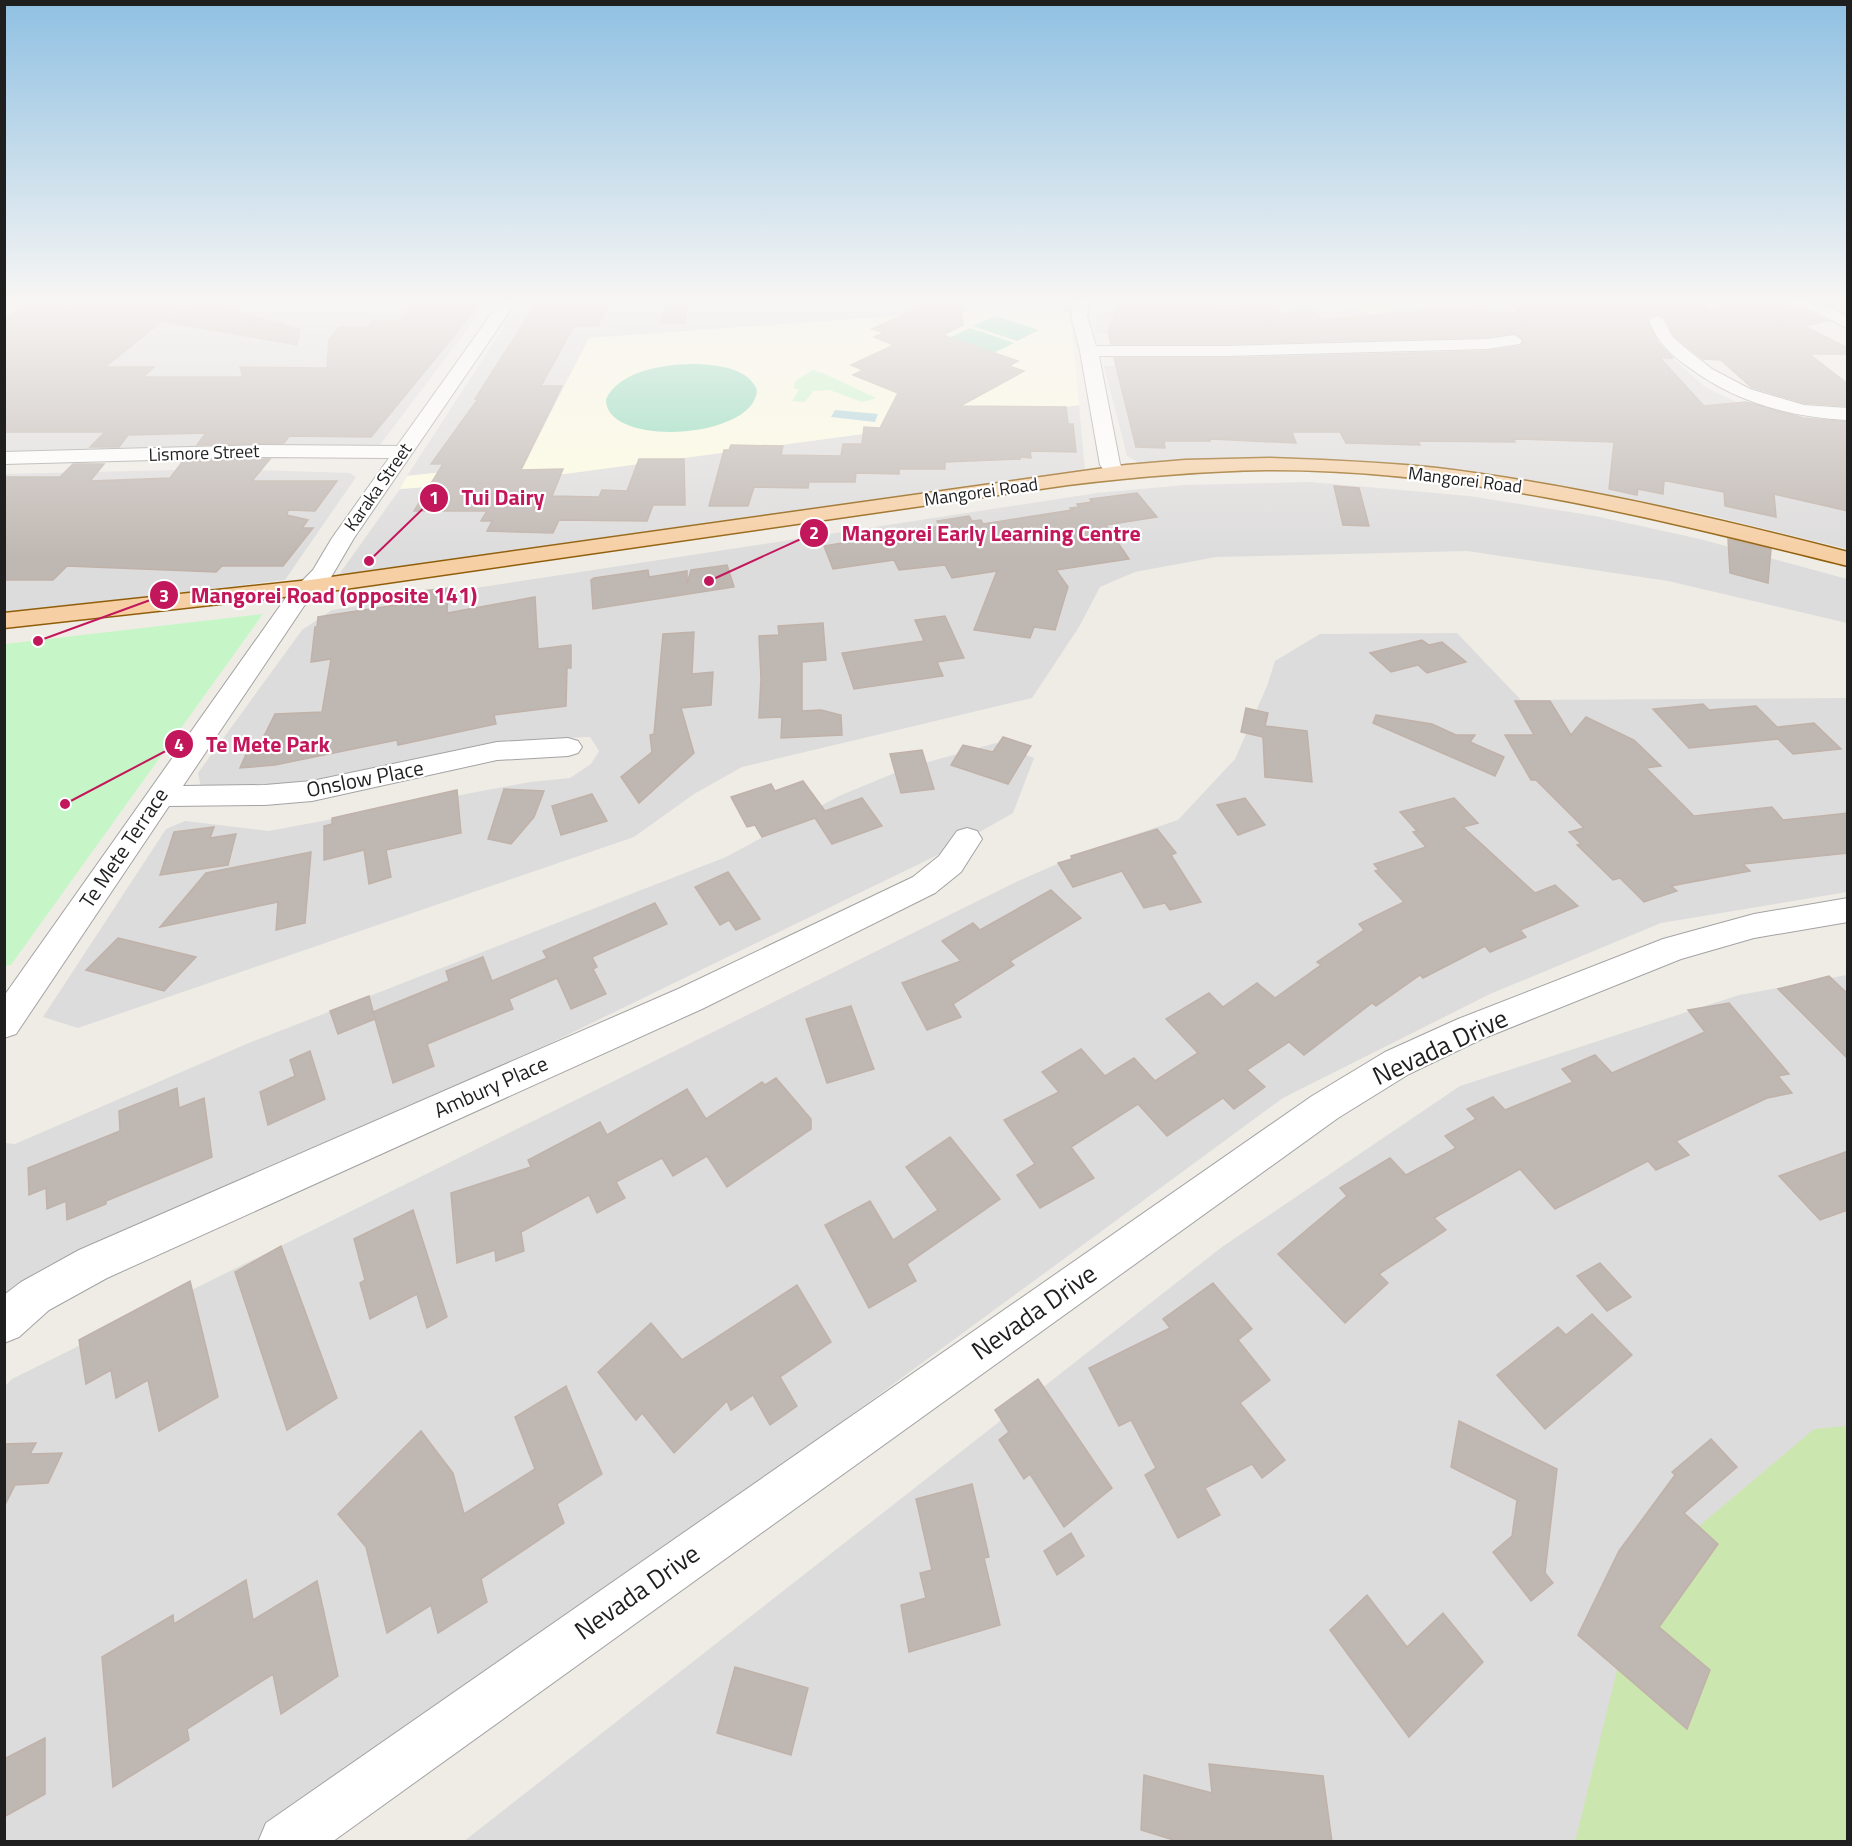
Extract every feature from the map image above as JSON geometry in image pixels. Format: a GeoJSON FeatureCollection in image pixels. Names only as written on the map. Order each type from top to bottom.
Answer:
{"type":"FeatureCollection","features":[{"type":"Feature","properties":{"kind":"main road","name":"Mangorei Road"},"geometry":{"type":"LineString","coordinates":[[4,621],[309,587],[1116,473],[1186,466],[1258,465],[1368,469],[1455,478],[1544,491],[1678,517],[1848,558]]}},
{"type":"Feature","properties":{"kind":"street","name":"Karaka Street"},"geometry":{"type":"LineString","coordinates":[[309,587],[322,574],[343,538],[450,385]]}},
{"type":"Feature","properties":{"kind":"street"},"geometry":{"type":"LineString","coordinates":[[1096,385],[1110,465],[1116,473]]}},
{"type":"Feature","properties":{"kind":"street"},"geometry":{"type":"LineString","coordinates":[[1726,385],[1753,398],[1797,409],[1848,414]]}},
{"type":"Feature","properties":{"kind":"street","name":"Lismore Street"},"geometry":{"type":"LineString","coordinates":[[4,458],[262,451],[403,452]]}},
{"type":"Feature","properties":{"kind":"street","name":"Te Mete Terrace"},"geometry":{"type":"LineString","coordinates":[[4,1024],[294,601],[309,587]]}},
{"type":"Feature","properties":{"kind":"street","name":"Onslow Place"},"geometry":{"type":"LineString","coordinates":[[160,796],[265,795],[312,791],[497,751],[568,747]]}},
{"type":"Feature","properties":{"kind":"street","name":"Ambury Place"},"geometry":{"type":"LineString","coordinates":[[4,1322],[35,1296],[93,1264],[690,999],[924,885],[950,864],[967,838]]}},
{"type":"Feature","properties":{"kind":"street","name":"Nevada Drive"},"geometry":{"type":"LineString","coordinates":[[285,1842],[1325,1107],[1397,1063],[1470,1029],[1674,948],[1754,926],[1848,910]]}},
{"type":"Feature","properties":{"kind":"shaded area"},"geometry":{"type":"Polygon","coordinates":[[[5,385],[425,385],[380,445],[364,451],[5,457],[5,385]]]}},
{"type":"Feature","properties":{"kind":"shaded area"},"geometry":{"type":"Polygon","coordinates":[[[466,385],[565,385],[525,463],[407,476],[466,385]]]}},
{"type":"Feature","properties":{"kind":"shaded area"},"geometry":{"type":"Polygon","coordinates":[[[565,385],[1077,385],[1079,405],[534,478],[400,489],[407,476],[525,463],[565,385]]]}},
{"type":"Feature","properties":{"kind":"shaded area"},"geometry":{"type":"Polygon","coordinates":[[[1109,385],[1703,385],[1742,405],[1847,428],[1847,549],[1696,512],[1569,488],[1455,472],[1143,465],[1127,456],[1109,385]]]}},
{"type":"Feature","properties":{"kind":"shaded area"},"geometry":{"type":"Polygon","coordinates":[[[1079,405],[1085,471],[338,576],[400,489],[534,478],[1079,405]]]}},
{"type":"Feature","properties":{"kind":"shaded area"},"geometry":{"type":"Polygon","coordinates":[[[219,469],[350,473],[356,477],[285,580],[5,614],[4,474],[219,469]]]}},
{"type":"Feature","properties":{"kind":"shaded area"},"geometry":{"type":"Polygon","coordinates":[[[1310,482],[1469,496],[1595,516],[1700,539],[1847,579],[1847,623],[1668,581],[1467,551],[1216,557],[1135,572],[1100,587],[1079,627],[1032,698],[742,767],[694,794],[634,837],[78,1028],[43,1017],[166,829],[185,821],[269,831],[530,782],[570,778],[591,764],[599,751],[590,737],[563,738],[307,787],[201,787],[198,773],[302,630],[332,610],[1097,493],[1185,485],[1310,482]]]}},
{"type":"Feature","properties":{"kind":"shaded area"},"geometry":{"type":"Polygon","coordinates":[[[1457,633],[1521,700],[1847,698],[1847,892],[1661,923],[1490,994],[1283,1098],[271,1841],[5,1842],[4,1387],[12,1379],[1018,881],[1094,848],[1178,820],[1235,759],[1267,686],[1275,661],[1320,634],[1457,633]]]}},
{"type":"Feature","properties":{"kind":"shaded area"},"geometry":{"type":"Polygon","coordinates":[[[996,743],[1034,758],[1013,813],[948,850],[5,1308],[5,1143],[15,1144],[244,1045],[726,857],[839,796],[907,768],[996,743]]]}},
{"type":"Feature","properties":{"kind":"shaded area"},"geometry":{"type":"Polygon","coordinates":[[[1847,975],[1847,1841],[463,1842],[1222,1247],[1460,1086],[1739,995],[1847,975]]]}},
{"type":"Feature","properties":{"kind":"green space"},"geometry":{"type":"Polygon","coordinates":[[[617,385],[754,385],[757,390],[750,407],[732,419],[708,428],[680,432],[652,431],[628,425],[612,415],[606,399],[617,385]]]}},
{"type":"Feature","properties":{"kind":"green space"},"geometry":{"type":"Polygon","coordinates":[[[794,385],[849,385],[876,398],[862,402],[830,390],[813,391],[805,402],[792,401],[799,390],[794,388],[794,385]]]}},
{"type":"Feature","properties":{"kind":"green space"},"geometry":{"type":"Polygon","coordinates":[[[263,614],[11,965],[5,966],[5,644],[263,614]]]}},
{"type":"Feature","properties":{"kind":"green space"},"geometry":{"type":"Polygon","coordinates":[[[1847,1426],[1847,1841],[1575,1842],[1640,1576],[1814,1429],[1847,1426]]]}},
{"type":"Feature","properties":{"kind":"water"},"geometry":{"type":"Polygon","coordinates":[[[835,410],[878,414],[875,422],[831,417],[835,410]]]}},
{"type":"Feature","properties":{"kind":"building"},"geometry":{"type":"Polygon","coordinates":[[[4,385],[413,385],[371,437],[289,436],[284,443],[197,445],[206,433],[128,435],[119,447],[90,447],[105,432],[4,432],[4,385]]]}},
{"type":"Feature","properties":{"kind":"building"},"geometry":{"type":"Polygon","coordinates":[[[484,385],[562,386],[521,470],[563,469],[552,496],[599,497],[602,490],[627,491],[639,459],[684,459],[685,505],[653,505],[647,521],[559,520],[553,533],[487,531],[492,521],[481,521],[487,511],[414,511],[443,464],[431,464],[478,399],[475,399],[484,385]]]}},
{"type":"Feature","properties":{"kind":"building"},"geometry":{"type":"Polygon","coordinates":[[[878,385],[998,385],[960,406],[1066,407],[1068,424],[1073,424],[1076,452],[1030,451],[1031,458],[945,462],[945,469],[899,469],[899,474],[856,473],[855,482],[809,482],[808,488],[754,487],[748,506],[709,506],[724,450],[729,450],[731,445],[783,446],[781,455],[841,456],[843,444],[862,444],[864,427],[880,428],[898,393],[878,385]]]}},
{"type":"Feature","properties":{"kind":"building"},"geometry":{"type":"Polygon","coordinates":[[[1121,385],[1685,385],[1704,406],[1746,402],[1804,418],[1848,422],[1848,511],[1774,494],[1776,517],[1725,506],[1724,492],[1667,481],[1664,481],[1663,494],[1638,489],[1637,495],[1609,489],[1614,442],[1514,439],[1515,442],[1418,441],[1420,445],[1346,443],[1340,432],[1292,432],[1296,443],[1210,439],[1210,441],[1164,441],[1165,448],[1136,447],[1121,385]]]}},
{"type":"Feature","properties":{"kind":"building"},"geometry":{"type":"Polygon","coordinates":[[[1749,385],[1848,385],[1848,406],[1804,403],[1749,385]]]}},
{"type":"Feature","properties":{"kind":"building"},"geometry":{"type":"Polygon","coordinates":[[[270,459],[252,481],[337,481],[315,511],[288,510],[287,515],[308,520],[302,528],[313,528],[283,566],[222,566],[216,572],[67,566],[53,580],[4,580],[4,477],[60,477],[73,464],[104,464],[90,481],[170,478],[183,461],[270,459]]]}},
{"type":"Feature","properties":{"kind":"building"},"geometry":{"type":"Polygon","coordinates":[[[1334,486],[1359,488],[1369,526],[1343,525],[1334,486]]]}},
{"type":"Feature","properties":{"kind":"building"},"geometry":{"type":"Polygon","coordinates":[[[1137,493],[1157,517],[1106,525],[1129,559],[1056,570],[1068,587],[1055,630],[1034,627],[1030,638],[974,630],[997,571],[952,578],[945,565],[899,570],[894,560],[833,569],[824,546],[940,526],[937,521],[969,516],[972,521],[981,520],[983,524],[1072,510],[1070,508],[1079,507],[1077,504],[1092,502],[1090,499],[1137,493]]]}},
{"type":"Feature","properties":{"kind":"building"},"geometry":{"type":"Polygon","coordinates":[[[1728,539],[1771,549],[1768,583],[1730,573],[1728,539]]]}},
{"type":"Feature","properties":{"kind":"building"},"geometry":{"type":"Polygon","coordinates":[[[727,565],[734,587],[593,609],[591,580],[594,578],[648,570],[649,577],[687,571],[687,584],[691,570],[727,565]]]}},
{"type":"Feature","properties":{"kind":"building"},"geometry":{"type":"Polygon","coordinates":[[[448,588],[447,613],[535,597],[538,649],[571,645],[571,668],[567,668],[566,706],[494,715],[496,724],[398,745],[397,740],[275,765],[240,768],[251,743],[261,742],[275,714],[322,712],[331,659],[311,662],[318,617],[422,601],[422,591],[448,588]]]}},
{"type":"Feature","properties":{"kind":"building"},"geometry":{"type":"Polygon","coordinates":[[[945,616],[964,658],[937,662],[943,676],[854,689],[842,653],[924,641],[915,620],[945,616]]]}},
{"type":"Feature","properties":{"kind":"building"},"geometry":{"type":"Polygon","coordinates":[[[823,623],[826,660],[802,662],[802,711],[821,710],[841,715],[842,735],[781,738],[782,717],[759,718],[761,679],[759,636],[779,635],[778,626],[823,623]]]}},
{"type":"Feature","properties":{"kind":"building"},"geometry":{"type":"Polygon","coordinates":[[[694,632],[692,674],[713,672],[711,705],[681,708],[694,753],[639,803],[621,777],[652,752],[650,735],[654,734],[663,634],[694,632]]]}},
{"type":"Feature","properties":{"kind":"building"},"geometry":{"type":"Polygon","coordinates":[[[1422,640],[1429,645],[1442,642],[1466,662],[1427,673],[1418,665],[1391,672],[1370,653],[1422,640]]]}},
{"type":"Feature","properties":{"kind":"building"},"geometry":{"type":"Polygon","coordinates":[[[1515,701],[1550,701],[1571,735],[1586,717],[1634,740],[1661,766],[1646,768],[1694,816],[1772,807],[1783,820],[1848,813],[1848,853],[1743,864],[1750,871],[1671,886],[1677,891],[1644,902],[1620,878],[1613,880],[1577,845],[1581,844],[1569,832],[1584,828],[1536,780],[1531,780],[1505,735],[1534,735],[1515,701]]]}},
{"type":"Feature","properties":{"kind":"building"},"geometry":{"type":"Polygon","coordinates":[[[1703,704],[1709,710],[1756,706],[1777,727],[1814,723],[1841,749],[1793,754],[1778,739],[1689,748],[1653,709],[1703,704]]]}},
{"type":"Feature","properties":{"kind":"building"},"geometry":{"type":"Polygon","coordinates":[[[1246,708],[1268,713],[1265,726],[1307,731],[1312,782],[1265,777],[1263,737],[1241,732],[1246,708]]]}},
{"type":"Feature","properties":{"kind":"building"},"geometry":{"type":"Polygon","coordinates":[[[1376,715],[1432,724],[1456,735],[1475,735],[1470,742],[1504,757],[1495,776],[1373,723],[1376,715]]]}},
{"type":"Feature","properties":{"kind":"building"},"geometry":{"type":"Polygon","coordinates":[[[1003,737],[1031,746],[1008,784],[951,765],[963,745],[993,752],[1003,737]]]}},
{"type":"Feature","properties":{"kind":"building"},"geometry":{"type":"Polygon","coordinates":[[[922,750],[934,789],[901,793],[890,754],[922,750]]]}},
{"type":"Feature","properties":{"kind":"building"},"geometry":{"type":"Polygon","coordinates":[[[803,781],[825,811],[862,798],[882,826],[832,844],[815,818],[762,837],[755,825],[747,827],[731,797],[771,784],[775,791],[803,781]]]}},
{"type":"Feature","properties":{"kind":"building"},"geometry":{"type":"Polygon","coordinates":[[[504,789],[544,791],[534,817],[511,844],[488,839],[504,789]]]}},
{"type":"Feature","properties":{"kind":"building"},"geometry":{"type":"Polygon","coordinates":[[[457,790],[461,833],[386,850],[391,877],[369,884],[364,850],[324,860],[324,826],[332,824],[332,818],[457,790]]]}},
{"type":"Feature","properties":{"kind":"building"},"geometry":{"type":"Polygon","coordinates":[[[592,794],[607,821],[561,835],[552,806],[592,794]]]}},
{"type":"Feature","properties":{"kind":"building"},"geometry":{"type":"Polygon","coordinates":[[[1245,798],[1265,825],[1238,835],[1217,805],[1245,798]]]}},
{"type":"Feature","properties":{"kind":"building"},"geometry":{"type":"Polygon","coordinates":[[[1454,798],[1478,823],[1463,827],[1535,893],[1555,885],[1578,906],[1520,930],[1526,937],[1490,952],[1485,946],[1423,978],[1420,975],[1376,1006],[1372,1003],[1304,1055],[1289,1042],[1247,1070],[1265,1087],[1234,1109],[1223,1098],[1167,1136],[1138,1104],[1071,1147],[1094,1178],[1040,1208],[1017,1175],[1035,1164],[1004,1120],[1059,1092],[1042,1072],[1081,1049],[1105,1076],[1134,1058],[1155,1081],[1198,1053],[1166,1019],[1209,993],[1223,1007],[1257,983],[1275,998],[1321,965],[1317,962],[1364,930],[1359,924],[1404,902],[1375,871],[1379,870],[1374,864],[1426,847],[1413,832],[1417,831],[1400,812],[1454,798]]]}},
{"type":"Feature","properties":{"kind":"building"},"geometry":{"type":"Polygon","coordinates":[[[214,827],[210,838],[236,834],[228,865],[160,875],[174,832],[214,827]]]}},
{"type":"Feature","properties":{"kind":"building"},"geometry":{"type":"Polygon","coordinates":[[[1157,829],[1176,853],[1171,855],[1201,902],[1170,910],[1165,903],[1144,908],[1122,871],[1073,887],[1058,863],[1072,859],[1071,856],[1157,829]]]}},
{"type":"Feature","properties":{"kind":"building"},"geometry":{"type":"Polygon","coordinates":[[[311,852],[305,923],[276,930],[278,902],[160,927],[206,873],[311,852]]]}},
{"type":"Feature","properties":{"kind":"building"},"geometry":{"type":"Polygon","coordinates":[[[728,872],[760,919],[736,930],[729,920],[720,925],[695,887],[728,872]]]}},
{"type":"Feature","properties":{"kind":"building"},"geometry":{"type":"Polygon","coordinates":[[[1051,890],[1081,918],[1010,961],[1014,965],[953,1004],[961,1017],[927,1030],[902,983],[961,961],[942,941],[973,923],[980,930],[1051,890]]]}},
{"type":"Feature","properties":{"kind":"building"},"geometry":{"type":"Polygon","coordinates":[[[655,903],[667,924],[592,957],[597,967],[593,969],[606,994],[571,1009],[557,978],[509,999],[513,1009],[427,1044],[434,1066],[393,1083],[373,1012],[449,981],[446,971],[483,957],[492,981],[547,958],[543,951],[655,903]]]}},
{"type":"Feature","properties":{"kind":"building"},"geometry":{"type":"Polygon","coordinates":[[[118,938],[196,957],[164,991],[86,970],[118,938]]]}},
{"type":"Feature","properties":{"kind":"building"},"geometry":{"type":"Polygon","coordinates":[[[1829,976],[1848,994],[1848,1059],[1778,989],[1829,976]]]}},
{"type":"Feature","properties":{"kind":"building"},"geometry":{"type":"Polygon","coordinates":[[[369,996],[375,1019],[338,1034],[330,1011],[369,996]]]}},
{"type":"Feature","properties":{"kind":"building"},"geometry":{"type":"Polygon","coordinates":[[[1729,1003],[1789,1074],[1778,1076],[1792,1093],[1767,1098],[1676,1141],[1689,1155],[1656,1170],[1648,1161],[1555,1209],[1520,1169],[1434,1218],[1446,1230],[1379,1274],[1388,1283],[1345,1323],[1278,1254],[1347,1196],[1340,1188],[1390,1158],[1406,1175],[1456,1148],[1445,1136],[1476,1119],[1467,1109],[1493,1097],[1505,1110],[1573,1082],[1562,1069],[1595,1055],[1612,1073],[1705,1032],[1688,1010],[1729,1003]]]}},
{"type":"Feature","properties":{"kind":"building"},"geometry":{"type":"Polygon","coordinates":[[[851,1006],[874,1069],[827,1083],[806,1019],[851,1006]]]}},
{"type":"Feature","properties":{"kind":"building"},"geometry":{"type":"Polygon","coordinates":[[[310,1051],[325,1099],[268,1125],[260,1092],[295,1076],[290,1060],[310,1051]]]}},
{"type":"Feature","properties":{"kind":"building"},"geometry":{"type":"Polygon","coordinates":[[[776,1078],[811,1119],[811,1129],[727,1187],[707,1156],[673,1176],[662,1158],[616,1182],[625,1198],[597,1213],[589,1195],[521,1232],[524,1251],[496,1261],[495,1250],[457,1263],[451,1193],[531,1167],[528,1160],[600,1122],[607,1135],[687,1089],[706,1119],[762,1082],[765,1085],[776,1078]]]}},
{"type":"Feature","properties":{"kind":"building"},"geometry":{"type":"Polygon","coordinates":[[[177,1088],[179,1108],[204,1098],[212,1157],[106,1201],[106,1204],[67,1220],[66,1201],[47,1209],[46,1188],[29,1195],[28,1168],[120,1131],[119,1111],[177,1088]]]}},
{"type":"Feature","properties":{"kind":"building"},"geometry":{"type":"Polygon","coordinates":[[[950,1137],[1000,1199],[907,1264],[916,1281],[869,1308],[825,1225],[870,1201],[893,1240],[938,1210],[906,1167],[950,1137]]]}},
{"type":"Feature","properties":{"kind":"building"},"geometry":{"type":"Polygon","coordinates":[[[1848,1151],[1848,1210],[1820,1220],[1779,1176],[1848,1151]]]}},
{"type":"Feature","properties":{"kind":"building"},"geometry":{"type":"Polygon","coordinates":[[[413,1210],[447,1317],[427,1328],[417,1294],[370,1319],[360,1283],[365,1280],[354,1239],[413,1210]]]}},
{"type":"Feature","properties":{"kind":"building"},"geometry":{"type":"Polygon","coordinates":[[[281,1246],[337,1398],[287,1430],[235,1272],[281,1246]]]}},
{"type":"Feature","properties":{"kind":"building"},"geometry":{"type":"Polygon","coordinates":[[[1600,1263],[1631,1297],[1607,1311],[1577,1276],[1600,1263]]]}},
{"type":"Feature","properties":{"kind":"building"},"geometry":{"type":"Polygon","coordinates":[[[190,1281],[218,1397],[159,1431],[148,1380],[116,1398],[111,1370],[86,1384],[79,1340],[190,1281]]]}},
{"type":"Feature","properties":{"kind":"building"},"geometry":{"type":"Polygon","coordinates":[[[1213,1283],[1252,1329],[1238,1340],[1270,1380],[1240,1403],[1285,1460],[1262,1478],[1252,1464],[1205,1488],[1220,1515],[1178,1538],[1145,1475],[1156,1468],[1131,1420],[1119,1426],[1089,1368],[1170,1328],[1163,1319],[1213,1283]]]}},
{"type":"Feature","properties":{"kind":"building"},"geometry":{"type":"Polygon","coordinates":[[[797,1285],[831,1342],[780,1377],[797,1406],[770,1425],[753,1395],[731,1410],[727,1401],[674,1453],[642,1413],[636,1420],[598,1372],[651,1323],[682,1360],[797,1285]]]}},
{"type":"Feature","properties":{"kind":"building"},"geometry":{"type":"Polygon","coordinates":[[[1592,1314],[1632,1355],[1545,1429],[1497,1375],[1558,1327],[1566,1335],[1592,1314]]]}},
{"type":"Feature","properties":{"kind":"building"},"geometry":{"type":"Polygon","coordinates":[[[1038,1379],[1112,1488],[1064,1527],[1030,1474],[1024,1479],[999,1440],[1009,1432],[995,1410],[1038,1379]]]}},
{"type":"Feature","properties":{"kind":"building"},"geometry":{"type":"Polygon","coordinates":[[[566,1386],[602,1474],[557,1504],[564,1523],[481,1579],[487,1602],[438,1633],[431,1605],[387,1633],[366,1547],[338,1514],[421,1431],[453,1473],[464,1514],[535,1469],[515,1417],[566,1386]]]}},
{"type":"Feature","properties":{"kind":"building"},"geometry":{"type":"Polygon","coordinates":[[[1459,1421],[1557,1469],[1545,1573],[1553,1583],[1531,1601],[1493,1552],[1512,1536],[1517,1500],[1451,1467],[1459,1421]]]}},
{"type":"Feature","properties":{"kind":"building"},"geometry":{"type":"Polygon","coordinates":[[[1711,1439],[1737,1467],[1684,1513],[1718,1544],[1659,1627],[1710,1670],[1687,1729],[1578,1635],[1619,1551],[1675,1475],[1672,1472],[1711,1439]]]}},
{"type":"Feature","properties":{"kind":"building"},"geometry":{"type":"Polygon","coordinates":[[[36,1443],[30,1454],[62,1453],[48,1483],[15,1485],[4,1507],[4,1444],[36,1443]]]}},
{"type":"Feature","properties":{"kind":"building"},"geometry":{"type":"Polygon","coordinates":[[[972,1484],[989,1557],[984,1558],[1000,1625],[909,1652],[901,1605],[926,1598],[920,1573],[932,1570],[916,1499],[972,1484]]]}},
{"type":"Feature","properties":{"kind":"building"},"geometry":{"type":"Polygon","coordinates":[[[1071,1533],[1084,1556],[1057,1575],[1044,1551],[1071,1533]]]}},
{"type":"Feature","properties":{"kind":"building"},"geometry":{"type":"Polygon","coordinates":[[[246,1580],[253,1620],[317,1581],[338,1676],[281,1714],[273,1674],[187,1729],[189,1740],[113,1787],[102,1657],[173,1615],[174,1624],[246,1580]]]}},
{"type":"Feature","properties":{"kind":"building"},"geometry":{"type":"Polygon","coordinates":[[[1367,1595],[1407,1647],[1443,1613],[1483,1662],[1409,1737],[1330,1630],[1367,1595]]]}},
{"type":"Feature","properties":{"kind":"building"},"geometry":{"type":"Polygon","coordinates":[[[735,1667],[808,1688],[791,1755],[717,1733],[735,1667]]]}},
{"type":"Feature","properties":{"kind":"building"},"geometry":{"type":"Polygon","coordinates":[[[45,1738],[45,1794],[4,1817],[4,1759],[45,1738]]]}},
{"type":"Feature","properties":{"kind":"building"},"geometry":{"type":"Polygon","coordinates":[[[1209,1764],[1323,1776],[1332,1842],[1180,1842],[1141,1830],[1144,1775],[1212,1793],[1209,1764]]]}},
{"type":"Feature","properties":{"kind":"place","name":"Tui Dairy"},"geometry":{"type":"Point","coordinates":[369,561]}},
{"type":"Feature","properties":{"kind":"place","name":"Mangorei Early Learning Centre"},"geometry":{"type":"Point","coordinates":[709,581]}},
{"type":"Feature","properties":{"kind":"place","name":"Mangorei Road (opposite 141)"},"geometry":{"type":"Point","coordinates":[38,641]}},
{"type":"Feature","properties":{"kind":"place","name":"Te Mete Park"},"geometry":{"type":"Point","coordinates":[65,804]}}]}
